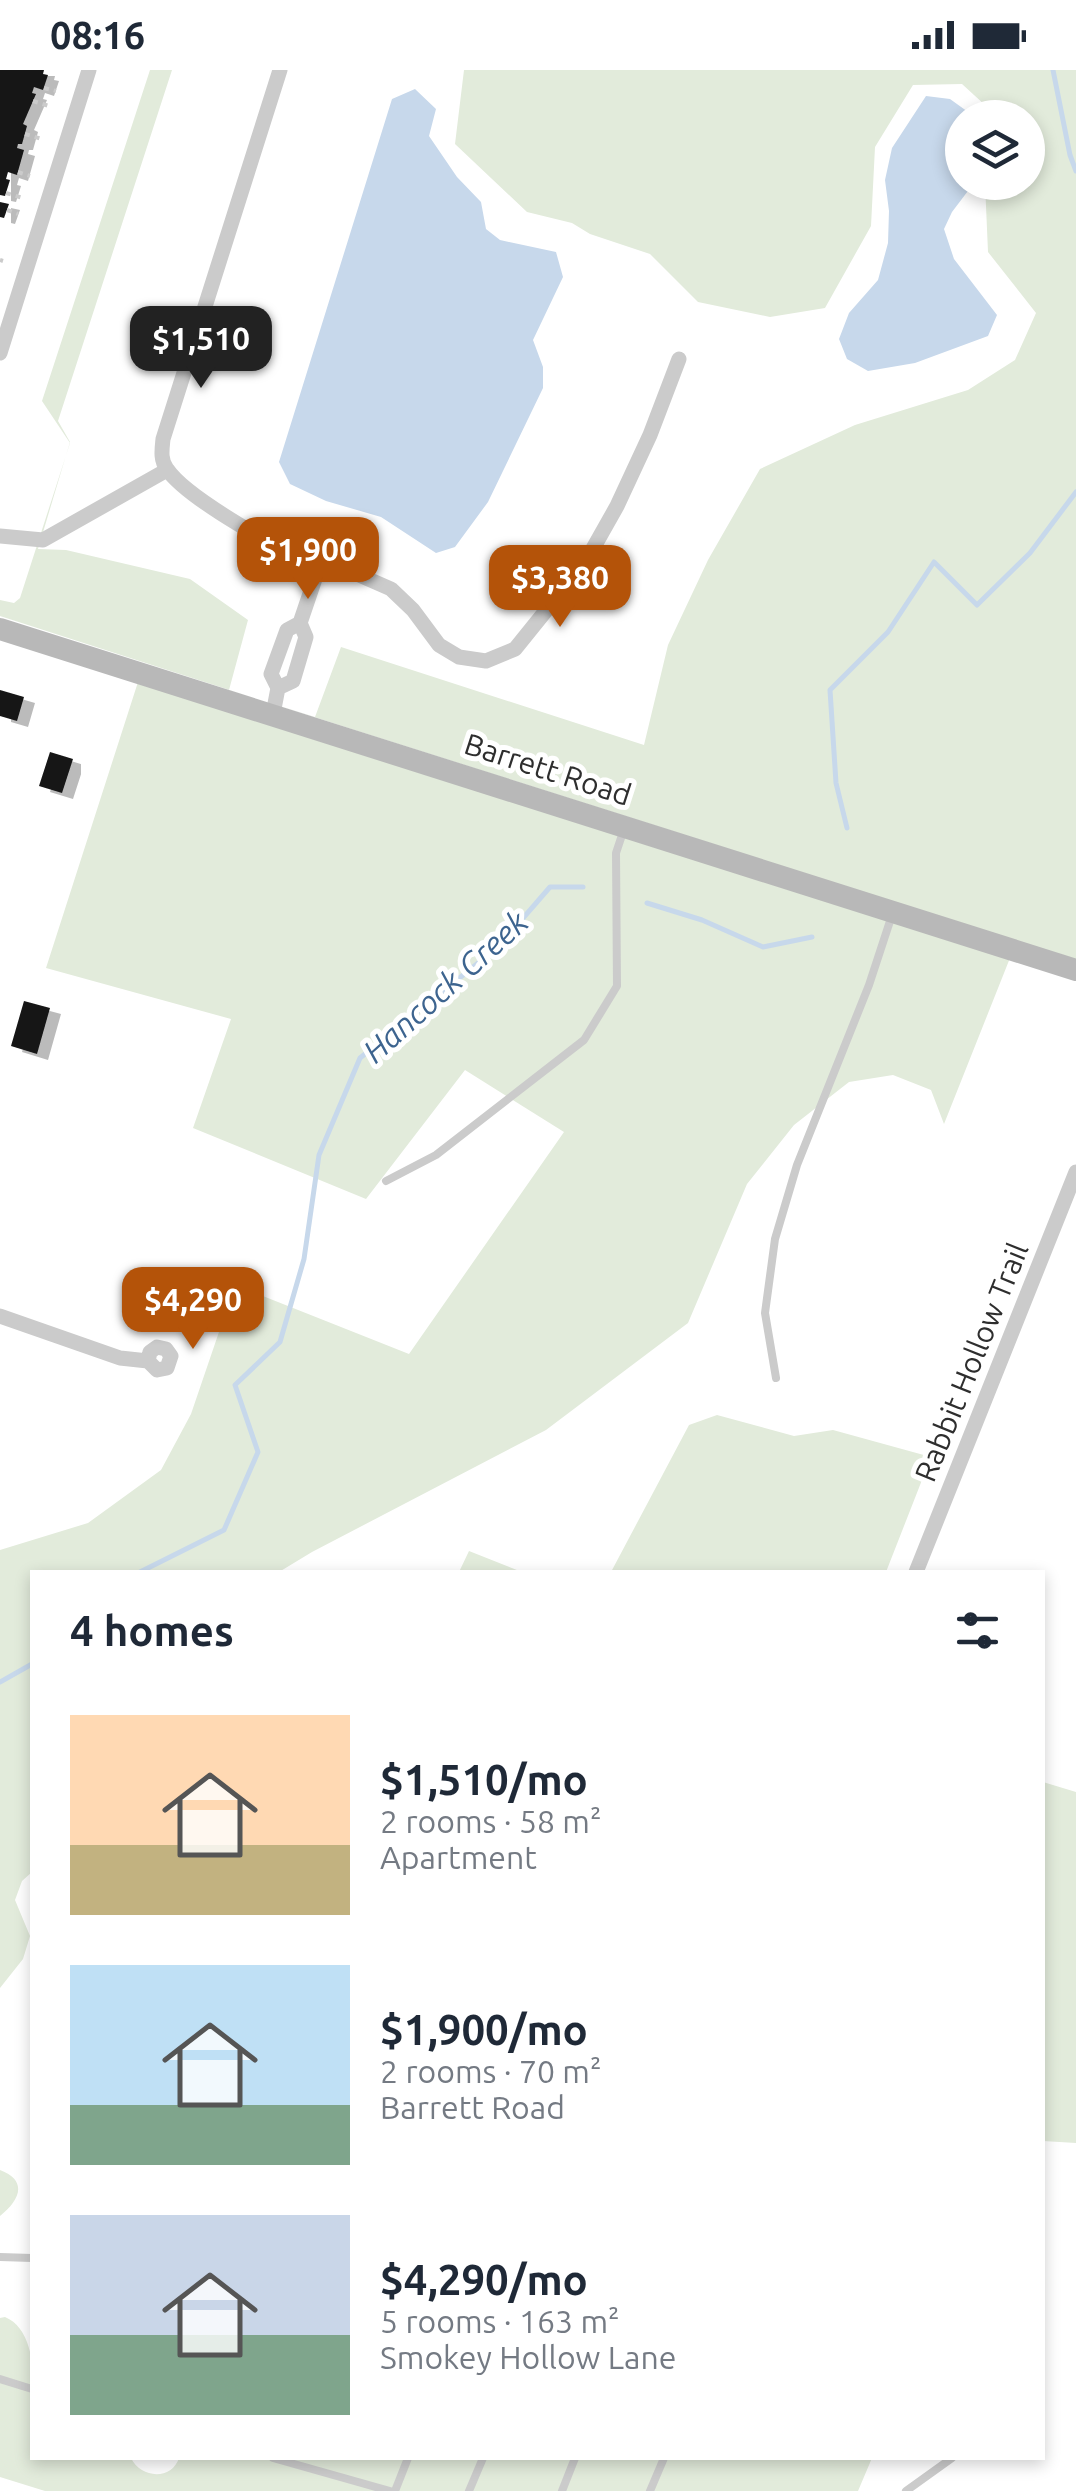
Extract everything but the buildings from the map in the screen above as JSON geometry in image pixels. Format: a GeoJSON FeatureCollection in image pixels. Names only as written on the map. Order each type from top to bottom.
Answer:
{"type":"FeatureCollection","features":[{"type":"Feature","properties":{"kind":"street"},"geometry":{"type":"LineString","coordinates":[[0,352],[89,70]]}},
{"type":"Feature","properties":{"kind":"street"},"geometry":{"type":"LineString","coordinates":[[280,70],[162,439],[167,470],[191,491],[263,539],[319,567],[359,575],[391,589],[414,610],[439,645],[459,657],[486,661],[515,649],[586,562],[650,435],[680,359]]}},
{"type":"Feature","properties":{"kind":"street"},"geometry":{"type":"LineString","coordinates":[[0,536],[42,540],[167,470]]}},
{"type":"Feature","properties":{"kind":"street"},"geometry":{"type":"LineString","coordinates":[[273,714],[278,688],[293,681],[306,637],[300,623],[319,567]]}},
{"type":"Feature","properties":{"kind":"street","name":"Barrett Road"},"geometry":{"type":"LineString","coordinates":[[0,628],[1076,970]]}},
{"type":"Feature","properties":{"kind":"street","name":"Rabbit Hollow Trail"},"geometry":{"type":"LineString","coordinates":[[917,1570],[1076,1172]]}},
{"type":"Feature","properties":{"kind":"street"},"geometry":{"type":"LineString","coordinates":[[0,1316],[120,1358],[148,1361]]}},
{"type":"Feature","properties":{"kind":"lane"},"geometry":{"type":"LineString","coordinates":[[386,1181],[436,1156],[584,1040],[618,986],[616,853],[626,825]]}},
{"type":"Feature","properties":{"kind":"lane"},"geometry":{"type":"LineString","coordinates":[[776,1378],[766,1313],[775,1238],[797,1165],[869,985],[894,911]]}},
{"type":"Feature","properties":{"kind":"lane"},"geometry":{"type":"LineString","coordinates":[[0,2257],[30,2258]]}},
{"type":"Feature","properties":{"kind":"lane"},"geometry":{"type":"LineString","coordinates":[[0,2380],[30,2388]]}},
{"type":"Feature","properties":{"kind":"lane"},"geometry":{"type":"LineString","coordinates":[[280,2460],[392,2491],[407,2460]]}},
{"type":"Feature","properties":{"kind":"lane"},"geometry":{"type":"LineString","coordinates":[[470,2491],[481,2460]]}},
{"type":"Feature","properties":{"kind":"lane"},"geometry":{"type":"LineString","coordinates":[[562,2491],[573,2460]]}},
{"type":"Feature","properties":{"kind":"lane"},"geometry":{"type":"LineString","coordinates":[[650,2491],[663,2460]]}},
{"type":"Feature","properties":{"kind":"lane"},"geometry":{"type":"LineString","coordinates":[[906,2491],[949,2460]]}},
{"type":"Feature","properties":{"kind":"path"},"geometry":{"type":"LineString","coordinates":[[44,88],[56,92]]}},
{"type":"Feature","properties":{"kind":"path"},"geometry":{"type":"LineString","coordinates":[[34,101],[52,106]]}},
{"type":"Feature","properties":{"kind":"path"},"geometry":{"type":"LineString","coordinates":[[25,134],[42,139]]}},
{"type":"Feature","properties":{"kind":"path"},"geometry":{"type":"LineString","coordinates":[[18,172],[30,176]]}},
{"type":"Feature","properties":{"kind":"path"},"geometry":{"type":"LineString","coordinates":[[6,192],[23,198]]}},
{"type":"Feature","properties":{"kind":"path"},"geometry":{"type":"LineString","coordinates":[[7,210],[18,214]]}},
{"type":"Feature","properties":{"kind":"green space"},"geometry":{"type":"Polygon","coordinates":[[[150,70],[172,70],[58,421],[70,443],[42,401],[150,70]]]}},
{"type":"Feature","properties":{"kind":"green space"},"geometry":{"type":"Polygon","coordinates":[[[464,70],[1076,70],[1076,960],[266,702],[315,717],[341,647],[644,745],[668,645],[708,560],[760,469],[855,425],[968,390],[1015,360],[1036,313],[988,252],[986,200],[1045,200],[1045,100],[979,100],[962,84],[913,85],[875,147],[871,226],[825,308],[770,317],[698,302],[650,254],[590,234],[572,223],[527,212],[455,144],[464,70]]]}},
{"type":"Feature","properties":{"kind":"green space"},"geometry":{"type":"Polygon","coordinates":[[[66,456],[38,549],[66,550],[190,579],[248,620],[229,690],[0,616],[0,600],[14,603],[20,598],[66,456]]]}},
{"type":"Feature","properties":{"kind":"green space"},"geometry":{"type":"Polygon","coordinates":[[[138,682],[1010,958],[944,1124],[931,1090],[893,1075],[849,1082],[794,1125],[747,1184],[688,1323],[546,1430],[282,1570],[30,1570],[30,1874],[22,1881],[15,1900],[30,1936],[23,1959],[0,1988],[0,1550],[88,1523],[161,1470],[191,1414],[235,1285],[409,1354],[564,1132],[465,1070],[366,1199],[193,1128],[231,1019],[46,968],[138,682]]]}},
{"type":"Feature","properties":{"kind":"green space"},"geometry":{"type":"Polygon","coordinates":[[[717,1415],[794,1436],[833,1430],[931,1457],[887,1570],[612,1570],[689,1425],[717,1415]]]}},
{"type":"Feature","properties":{"kind":"green space"},"geometry":{"type":"Polygon","coordinates":[[[469,1551],[517,1570],[460,1570],[469,1551]]]}},
{"type":"Feature","properties":{"kind":"green space"},"geometry":{"type":"Polygon","coordinates":[[[1045,1783],[1076,1792],[1076,2143],[1045,2141],[1045,1783]]]}},
{"type":"Feature","properties":{"kind":"green space"},"geometry":{"type":"Polygon","coordinates":[[[0,2170],[15,2180],[18,2192],[0,2216],[0,2170]]]}},
{"type":"Feature","properties":{"kind":"green space"},"geometry":{"type":"Polygon","coordinates":[[[0,2318],[18,2326],[30,2352],[30,2460],[132,2460],[142,2470],[156,2474],[170,2470],[178,2460],[871,2460],[858,2491],[45,2491],[0,2477],[0,2318]]]}},
{"type":"Feature","properties":{"kind":"water"},"geometry":{"type":"Polygon","coordinates":[[[415,89],[436,109],[429,136],[457,177],[481,202],[486,229],[500,240],[556,252],[563,277],[533,340],[543,367],[543,388],[488,502],[455,547],[436,553],[381,517],[326,501],[290,484],[279,462],[392,99],[415,89]]]}},
{"type":"Feature","properties":{"kind":"water"},"geometry":{"type":"Polygon","coordinates":[[[926,96],[951,100],[945,100],[945,200],[961,200],[944,229],[954,259],[997,315],[988,336],[915,363],[868,371],[847,359],[839,339],[849,313],[878,280],[888,243],[885,180],[892,148],[926,96]]]}},
{"type":"Feature","properties":{"kind":"waterway","name":"Hancock Creek"},"geometry":{"type":"LineString","coordinates":[[1053,70],[1076,171]]}},
{"type":"Feature","properties":{"kind":"waterway","name":"Hancock Creek"},"geometry":{"type":"LineString","coordinates":[[847,828],[836,783],[830,690],[888,632],[934,562],[977,605],[1030,553],[1076,492]]}},
{"type":"Feature","properties":{"kind":"waterway","name":"Hancock Creek"},"geometry":{"type":"LineString","coordinates":[[144,1570],[224,1530],[258,1452],[235,1385],[280,1342],[304,1259],[319,1155],[360,1058],[498,947],[550,887],[583,887]]}},
{"type":"Feature","properties":{"kind":"waterway","name":"Hancock Creek"},"geometry":{"type":"LineString","coordinates":[[647,903],[702,920],[763,947],[812,937]]}},
{"type":"Feature","properties":{"kind":"waterway","name":"Hancock Creek"},"geometry":{"type":"LineString","coordinates":[[0,1682],[30,1665]]}}]}
